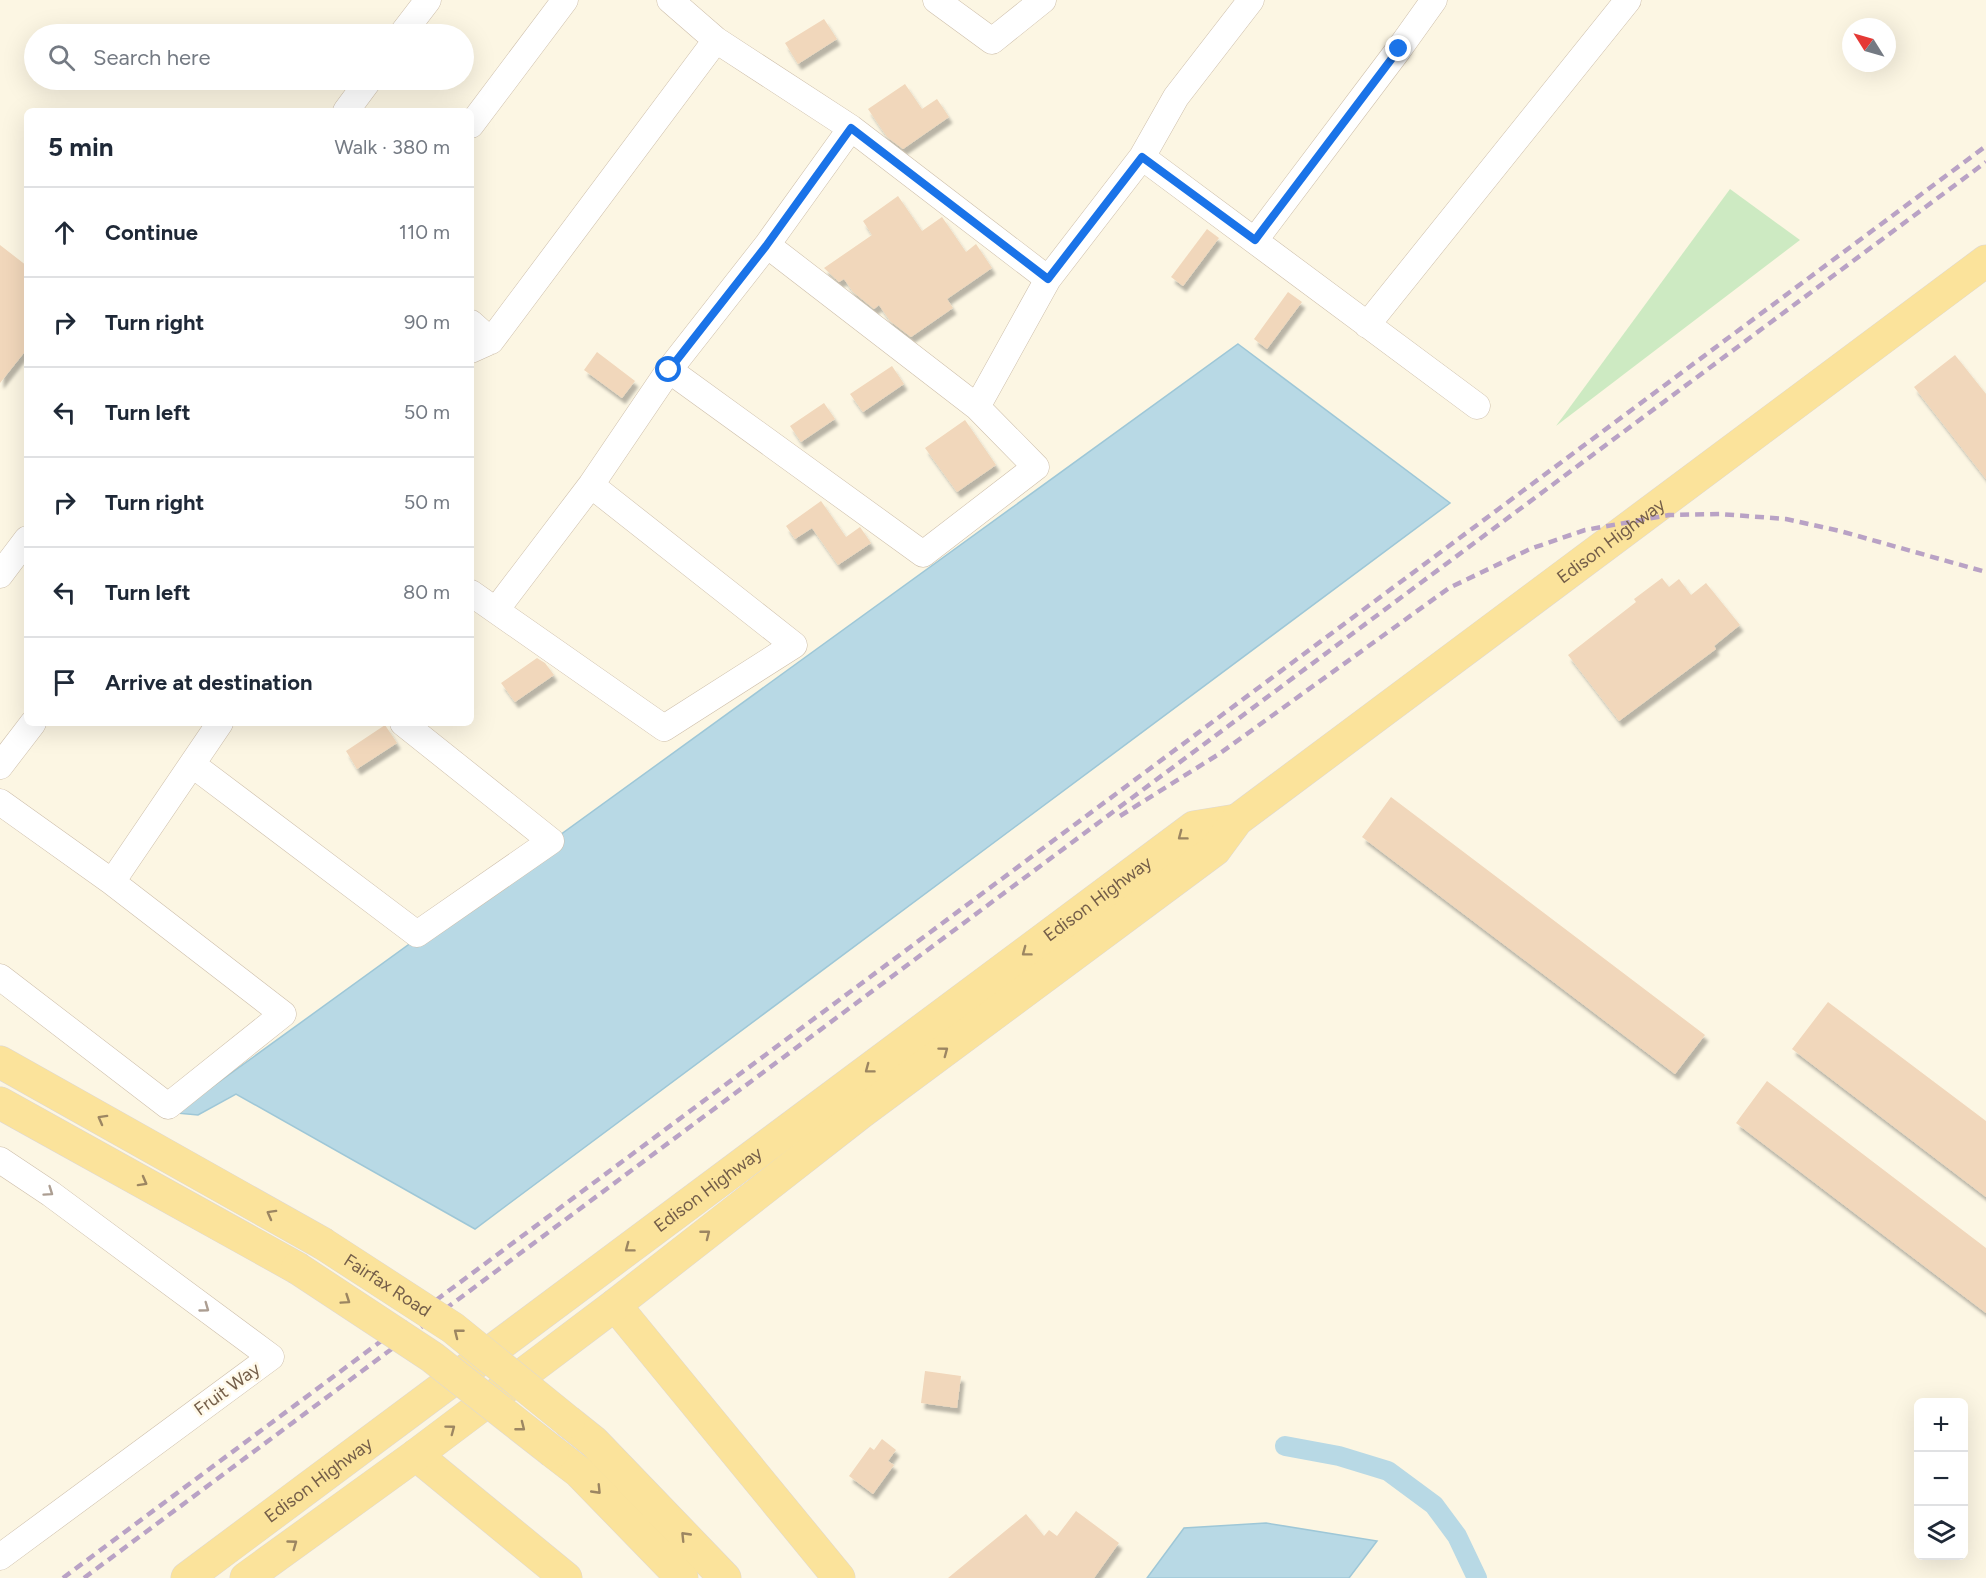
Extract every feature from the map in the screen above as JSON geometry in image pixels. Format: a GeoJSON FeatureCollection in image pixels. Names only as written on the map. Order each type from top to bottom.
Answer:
{"type":"FeatureCollection","features":[{"type":"Feature","properties":{"kind":"main road","name":"Edison Highway"},"geometry":{"type":"LineString","coordinates":[[246,1578],[416,1455],[615,1305],[862,1112],[1215,850],[1237,820],[1986,261]]}},
{"type":"Feature","properties":{"kind":"main road","name":"Edison Highway"},"geometry":{"type":"LineString","coordinates":[[187,1578],[1194,827],[1237,820]]}},
{"type":"Feature","properties":{"kind":"main road","name":"Fairfax Road"},"geometry":{"type":"LineString","coordinates":[[0,1062],[322,1243],[453,1328],[594,1442],[725,1578]]}},
{"type":"Feature","properties":{"kind":"main road","name":"Fairfax Road"},"geometry":{"type":"LineString","coordinates":[[0,1103],[297,1268],[432,1357],[579,1472],[682,1578]]}},
{"type":"Feature","properties":{"kind":"main road"},"geometry":{"type":"LineString","coordinates":[[615,1305],[840,1578]]}},
{"type":"Feature","properties":{"kind":"main road"},"geometry":{"type":"LineString","coordinates":[[416,1455],[566,1578]]}},
{"type":"Feature","properties":{"kind":"street"},"geometry":{"type":"LineString","coordinates":[[410,24],[428,0]]}},
{"type":"Feature","properties":{"kind":"street"},"geometry":{"type":"LineString","coordinates":[[474,121],[565,0]]}},
{"type":"Feature","properties":{"kind":"street"},"geometry":{"type":"LineString","coordinates":[[670,0],[716,40],[851,128],[1048,279]]}},
{"type":"Feature","properties":{"kind":"street"},"geometry":{"type":"LineString","coordinates":[[936,0],[992,41],[1043,0]]}},
{"type":"Feature","properties":{"kind":"street"},"geometry":{"type":"LineString","coordinates":[[977,407],[1048,279],[1142,157],[1176,97],[1251,0]]}},
{"type":"Feature","properties":{"kind":"street"},"geometry":{"type":"LineString","coordinates":[[1255,240],[1434,0]]}},
{"type":"Feature","properties":{"kind":"street"},"geometry":{"type":"LineString","coordinates":[[1367,325],[1628,0]]}},
{"type":"Feature","properties":{"kind":"street"},"geometry":{"type":"LineString","coordinates":[[474,330],[481,346],[716,40]]}},
{"type":"Feature","properties":{"kind":"street"},"geometry":{"type":"LineString","coordinates":[[348,108],[362,90]]}},
{"type":"Feature","properties":{"kind":"street"},"geometry":{"type":"LineString","coordinates":[[496,610],[591,485],[669,370],[766,246],[851,128]]}},
{"type":"Feature","properties":{"kind":"street"},"geometry":{"type":"LineString","coordinates":[[1142,157],[1477,406]]}},
{"type":"Feature","properties":{"kind":"street"},"geometry":{"type":"LineString","coordinates":[[669,370],[923,554],[1036,467],[977,407],[766,246]]}},
{"type":"Feature","properties":{"kind":"street"},"geometry":{"type":"LineString","coordinates":[[474,595],[664,728],[795,645],[591,485]]}},
{"type":"Feature","properties":{"kind":"street"},"geometry":{"type":"LineString","coordinates":[[0,575],[24,543]]}},
{"type":"Feature","properties":{"kind":"street"},"geometry":{"type":"LineString","coordinates":[[0,766],[31,726]]}},
{"type":"Feature","properties":{"kind":"street"},"geometry":{"type":"LineString","coordinates":[[112,882],[218,726]]}},
{"type":"Feature","properties":{"kind":"street"},"geometry":{"type":"LineString","coordinates":[[193,765],[417,934],[551,841],[407,726]]}},
{"type":"Feature","properties":{"kind":"street"},"geometry":{"type":"LineString","coordinates":[[0,802],[112,882],[283,1014],[168,1106],[0,976]]}},
{"type":"Feature","properties":{"kind":"street","name":"Fruit Way"},"geometry":{"type":"LineString","coordinates":[[0,1160],[51,1194],[271,1357],[0,1557]]}},
{"type":"Feature","properties":{"kind":"green space"},"geometry":{"type":"Polygon","coordinates":[[[1730,189],[1800,240],[1556,426],[1730,189]]]}},
{"type":"Feature","properties":{"kind":"water"},"geometry":{"type":"Polygon","coordinates":[[[1238,344],[1450,503],[475,1229],[236,1094],[198,1115],[176,1113],[1238,344]]]}},
{"type":"Feature","properties":{"kind":"water"},"geometry":{"type":"Polygon","coordinates":[[[1266,1523],[1377,1541],[1349,1578],[1147,1578],[1184,1528],[1266,1523]]]}},
{"type":"Feature","properties":{"kind":"building"},"geometry":{"type":"Polygon","coordinates":[[[824,19],[837,39],[798,64],[785,43],[824,19]]]}},
{"type":"Feature","properties":{"kind":"building"},"geometry":{"type":"Polygon","coordinates":[[[905,84],[922,109],[937,99],[949,117],[903,149],[887,137],[868,109],[905,84]]]}},
{"type":"Feature","properties":{"kind":"building"},"geometry":{"type":"Polygon","coordinates":[[[898,196],[922,231],[942,217],[966,252],[976,244],[992,268],[947,299],[953,308],[911,337],[890,321],[879,305],[874,309],[853,292],[844,279],[839,282],[824,268],[872,235],[863,221],[898,196]]]}},
{"type":"Feature","properties":{"kind":"building"},"geometry":{"type":"Polygon","coordinates":[[[1207,229],[1219,238],[1183,286],[1171,277],[1207,229]]]}},
{"type":"Feature","properties":{"kind":"building"},"geometry":{"type":"Polygon","coordinates":[[[0,245],[24,264],[24,353],[0,383],[0,245]]]}},
{"type":"Feature","properties":{"kind":"building"},"geometry":{"type":"Polygon","coordinates":[[[1288,292],[1302,302],[1267,349],[1254,339],[1288,292]]]}},
{"type":"Feature","properties":{"kind":"building"},"geometry":{"type":"Polygon","coordinates":[[[597,352],[635,381],[622,398],[584,370],[597,352]]]}},
{"type":"Feature","properties":{"kind":"building"},"geometry":{"type":"Polygon","coordinates":[[[1955,355],[1986,394],[1986,479],[1914,387],[1955,355]]]}},
{"type":"Feature","properties":{"kind":"building"},"geometry":{"type":"Polygon","coordinates":[[[892,366],[904,384],[863,412],[850,394],[892,366]]]}},
{"type":"Feature","properties":{"kind":"building"},"geometry":{"type":"Polygon","coordinates":[[[824,403],[835,419],[801,442],[790,426],[824,403]]]}},
{"type":"Feature","properties":{"kind":"building"},"geometry":{"type":"Polygon","coordinates":[[[965,420],[996,465],[957,492],[925,448],[965,420]]]}},
{"type":"Feature","properties":{"kind":"building"},"geometry":{"type":"Polygon","coordinates":[[[821,501],[846,537],[860,527],[871,543],[838,565],[812,528],[795,539],[786,526],[821,501]]]}},
{"type":"Feature","properties":{"kind":"building"},"geometry":{"type":"Polygon","coordinates":[[[1662,578],[1669,587],[1679,579],[1691,595],[1706,583],[1740,625],[1714,646],[1716,649],[1619,721],[1568,655],[1636,602],[1634,599],[1662,578]]]}},
{"type":"Feature","properties":{"kind":"building"},"geometry":{"type":"Polygon","coordinates":[[[537,658],[545,663],[554,675],[515,702],[501,683],[537,658]]]}},
{"type":"Feature","properties":{"kind":"building"},"geometry":{"type":"Polygon","coordinates":[[[384,726],[397,743],[357,769],[346,751],[384,726]]]}},
{"type":"Feature","properties":{"kind":"building"},"geometry":{"type":"Polygon","coordinates":[[[1391,797],[1705,1035],[1675,1074],[1362,837],[1391,797]]]}},
{"type":"Feature","properties":{"kind":"building"},"geometry":{"type":"Polygon","coordinates":[[[1828,1002],[1986,1121],[1986,1197],[1792,1049],[1828,1002]]]}},
{"type":"Feature","properties":{"kind":"building"},"geometry":{"type":"Polygon","coordinates":[[[1767,1081],[1986,1248],[1986,1313],[1736,1123],[1767,1081]]]}},
{"type":"Feature","properties":{"kind":"building"},"geometry":{"type":"Polygon","coordinates":[[[925,1371],[961,1376],[957,1408],[921,1403],[925,1371]]]}},
{"type":"Feature","properties":{"kind":"building"},"geometry":{"type":"Polygon","coordinates":[[[882,1439],[896,1450],[888,1461],[894,1465],[873,1494],[849,1476],[870,1447],[874,1450],[882,1439]]]}},
{"type":"Feature","properties":{"kind":"building"},"geometry":{"type":"Polygon","coordinates":[[[1076,1511],[1119,1543],[1094,1578],[948,1578],[1026,1514],[1044,1536],[1049,1530],[1057,1536],[1076,1511]]]}},
{"type":"Feature","properties":{"kind":"waterway"},"geometry":{"type":"LineString","coordinates":[[1285,1446],[1339,1456],[1388,1471],[1434,1505],[1457,1536],[1477,1578]]}},
{"type":"Feature","properties":{"kind":"railway"},"geometry":{"type":"LineString","coordinates":[[63,1578],[1986,146]]}},
{"type":"Feature","properties":{"kind":"railway"},"geometry":{"type":"LineString","coordinates":[[84,1578],[1986,162]]}},
{"type":"Feature","properties":{"kind":"railway"},"geometry":{"type":"LineString","coordinates":[[1120,816],[1219,754],[1449,588],[1530,549],[1585,530],[1669,515],[1720,514],[1786,519],[1840,531],[1986,572]]}},
{"type":"Feature","properties":{"kind":"route"},"geometry":{"type":"LineString","coordinates":[[669,370],[766,246],[851,128],[1048,279],[1142,157],[1255,240],[1399,49]]}}]}
